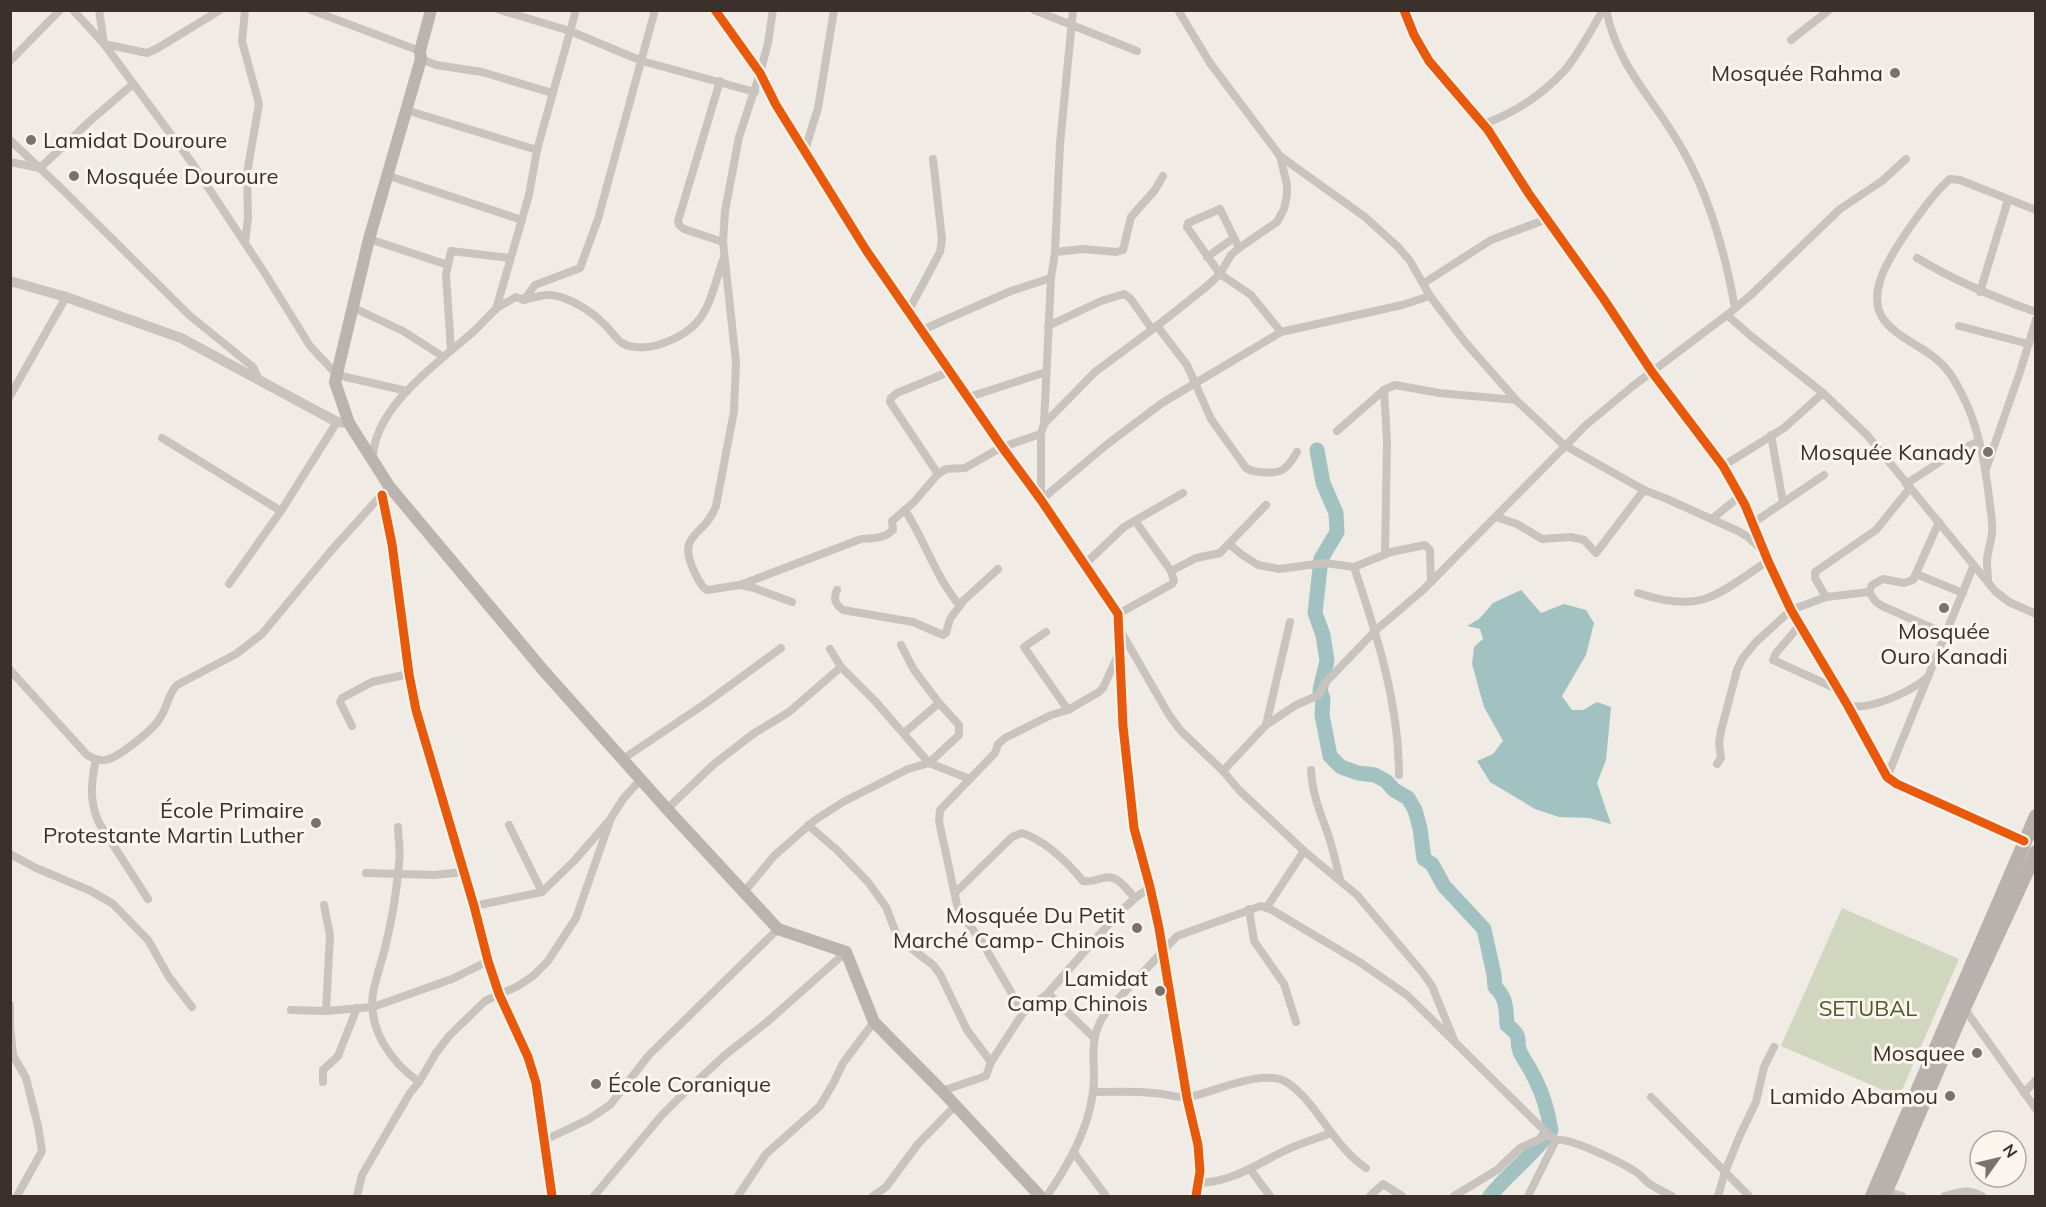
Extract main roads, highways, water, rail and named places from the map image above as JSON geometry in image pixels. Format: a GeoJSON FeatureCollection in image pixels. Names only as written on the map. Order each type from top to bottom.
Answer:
{"type":"FeatureCollection","features":[{"type":"Feature","properties":{"kind":"main road"},"geometry":{"type":"LineString","coordinates":[[431,10],[389,176],[369,239],[335,382],[343,423],[373,464],[385,491],[667,809],[778,929],[846,952],[874,1022],[942,1091],[1040,1197]]}},
{"type":"Feature","properties":{"kind":"main road"},"geometry":{"type":"LineString","coordinates":[[1872,1197],[2036,816]]}},
{"type":"Feature","properties":{"kind":"main road"},"geometry":{"type":"LineString","coordinates":[[1885,1194],[1964,1008],[2036,852]]}},
{"type":"Feature","properties":{"kind":"water"},"geometry":{"type":"Polygon","coordinates":[[[1521,590],[1541,613],[1564,604],[1586,610],[1594,623],[1586,655],[1562,696],[1572,710],[1583,710],[1597,702],[1611,707],[1606,760],[1597,783],[1611,824],[1589,818],[1559,817],[1535,809],[1490,782],[1477,761],[1493,754],[1503,741],[1484,707],[1472,664],[1474,647],[1483,639],[1480,629],[1467,626],[1479,619],[1493,603],[1521,590]]]}},
{"type":"Feature","properties":{"kind":"waterway"},"geometry":{"type":"LineString","coordinates":[[1317,450],[1323,483],[1336,513],[1337,532],[1321,559],[1315,613],[1323,635],[1327,661],[1320,690],[1330,756],[1341,767],[1358,773],[1375,775],[1408,798],[1415,810],[1420,828],[1424,859],[1432,864],[1444,886],[1484,929],[1495,987],[1502,995],[1505,1004],[1507,1025],[1517,1036],[1520,1052],[1539,1087],[1549,1117],[1551,1130],[1537,1148],[1490,1196]]}},
{"type":"Feature","properties":{"kind":"place","name":"Mosquée Rahma"},"geometry":{"type":"Point","coordinates":[1895,73]}},
{"type":"Feature","properties":{"kind":"place","name":"Lamidat Douroure"},"geometry":{"type":"Point","coordinates":[31,140]}},
{"type":"Feature","properties":{"kind":"place","name":"Mosquée Douroure"},"geometry":{"type":"Point","coordinates":[74,176]}},
{"type":"Feature","properties":{"kind":"place","name":"Mosquée Kanady"},"geometry":{"type":"Point","coordinates":[1988,452]}},
{"type":"Feature","properties":{"kind":"place","name":"Mosquée Ouro Kanadi"},"geometry":{"type":"Point","coordinates":[1944,608]}},
{"type":"Feature","properties":{"kind":"place","name":"École Primaire Protestante Martin Luther"},"geometry":{"type":"Point","coordinates":[316,823]}},
{"type":"Feature","properties":{"kind":"place","name":"Mosquée Du Petit Marché Camp- Chinois"},"geometry":{"type":"Point","coordinates":[1137,928]}},
{"type":"Feature","properties":{"kind":"place","name":"Lamidat Camp Chinois"},"geometry":{"type":"Point","coordinates":[1160,991]}},
{"type":"Feature","properties":{"kind":"place","name":"Mosquee"},"geometry":{"type":"Point","coordinates":[1977,1053]}},
{"type":"Feature","properties":{"kind":"place","name":"École Coranique"},"geometry":{"type":"Point","coordinates":[596,1084]}},
{"type":"Feature","properties":{"kind":"place","name":"Lamido Abamou"},"geometry":{"type":"Point","coordinates":[1950,1096]}},
{"type":"Feature","properties":{"kind":"park label","name":"SETUBAL"},"geometry":{"type":"Point","coordinates":[1868,1008]}}]}
